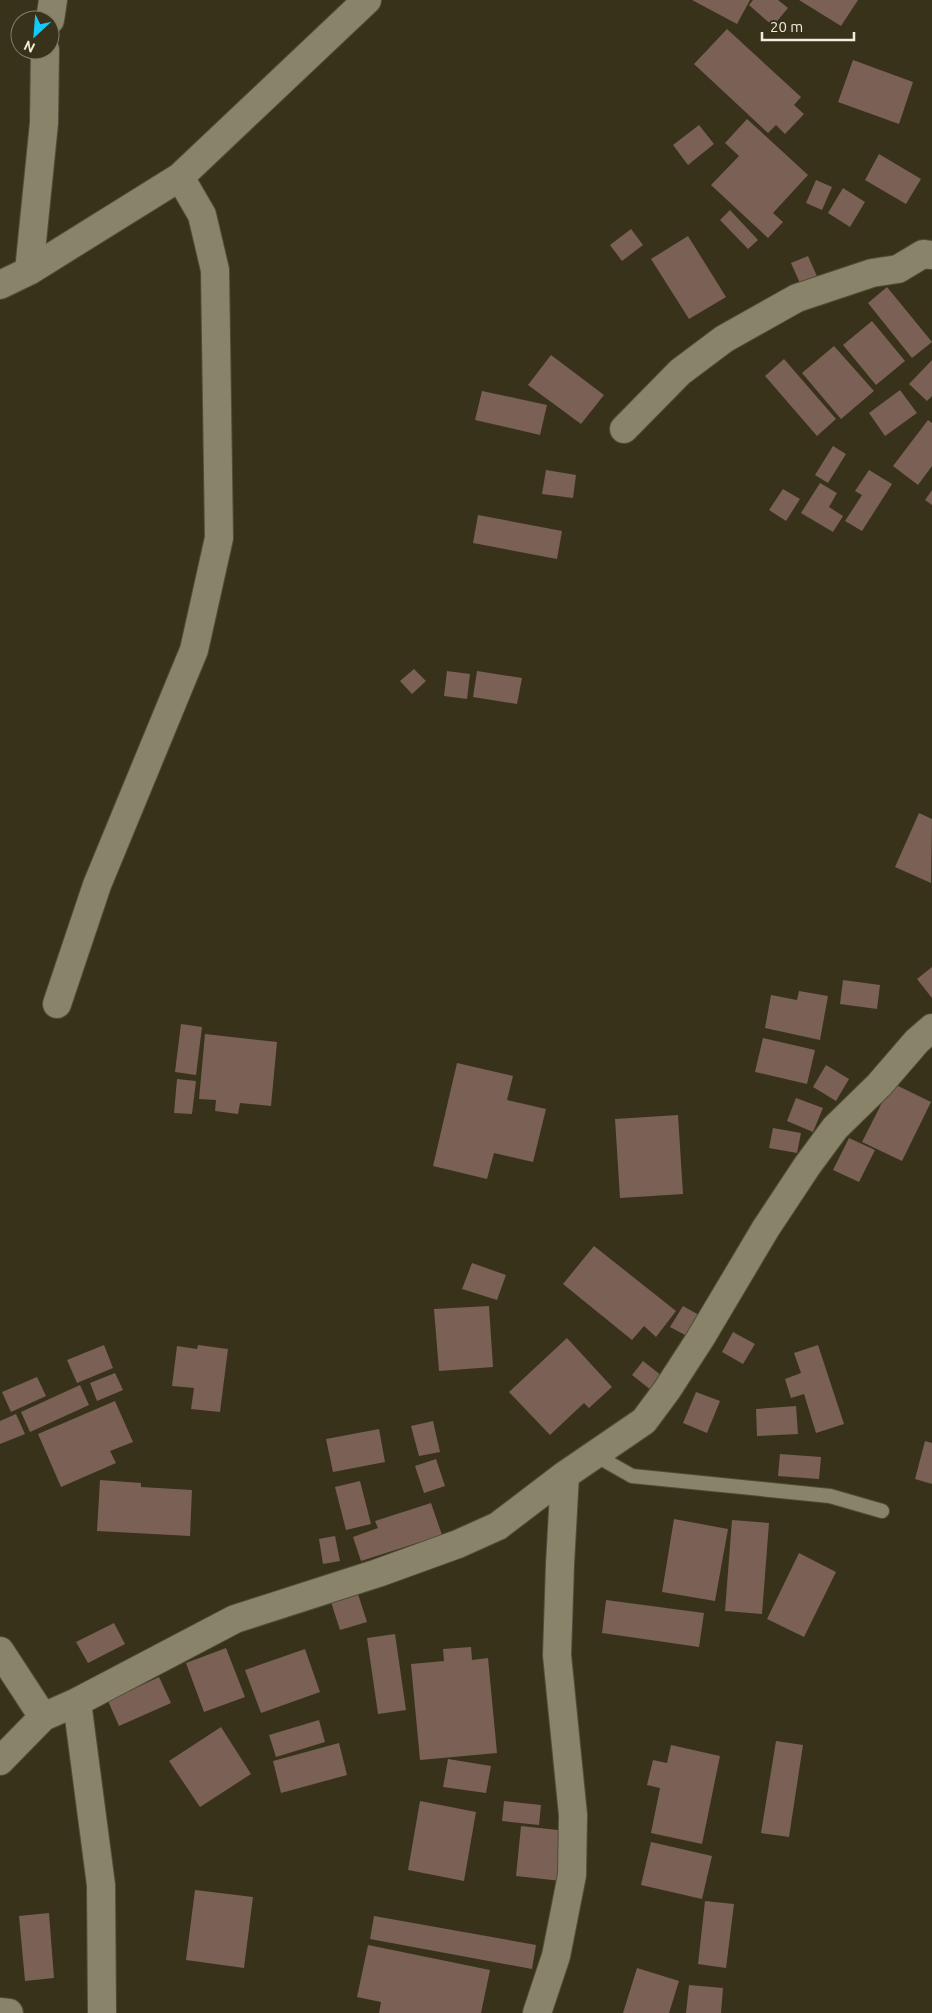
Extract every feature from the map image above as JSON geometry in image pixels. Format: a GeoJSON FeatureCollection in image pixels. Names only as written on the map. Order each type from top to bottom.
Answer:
{"type":"FeatureCollection","features":[{"type":"Feature","properties":{"kind":"street"},"geometry":{"type":"LineString","coordinates":[[0,285],[29,271],[180,178],[367,0]]}},
{"type":"Feature","properties":{"kind":"street"},"geometry":{"type":"LineString","coordinates":[[29,271],[44,123],[45,60]]}},
{"type":"Feature","properties":{"kind":"street"},"geometry":{"type":"LineString","coordinates":[[58,1004],[97,885],[194,650],[219,538],[215,270],[202,215],[180,178]]}},
{"type":"Feature","properties":{"kind":"street"},"geometry":{"type":"LineString","coordinates":[[624,429],[680,372],[724,339],[797,298],[872,273],[898,269],[929,256]]}},
{"type":"Feature","properties":{"kind":"street"},"geometry":{"type":"LineString","coordinates":[[0,1761],[43,1717],[77,1702],[235,1619],[378,1574],[458,1544],[498,1526],[565,1475],[644,1421],[682,1368],[766,1228],[812,1158],[835,1128],[880,1085],[917,1041],[932,1028]]}},
{"type":"Feature","properties":{"kind":"street"},"geometry":{"type":"LineString","coordinates":[[537,2013],[556,1956],[572,1874],[574,1815],[558,1655],[560,1564],[565,1475]]}},
{"type":"Feature","properties":{"kind":"street"},"geometry":{"type":"LineString","coordinates":[[0,1651],[43,1717]]}},
{"type":"Feature","properties":{"kind":"street"},"geometry":{"type":"LineString","coordinates":[[77,1702],[101,1885],[102,2013]]}},
{"type":"Feature","properties":{"kind":"street"},"geometry":{"type":"LineString","coordinates":[[0,2012],[9,2013]]}},
{"type":"Feature","properties":{"kind":"lane"},"geometry":{"type":"LineString","coordinates":[[595,1455],[632,1476],[830,1496],[882,1511]]}},
{"type":"Feature","properties":{"kind":"building"},"geometry":{"type":"Polygon","coordinates":[[[692,0],[750,0],[737,24],[692,0]]]}},
{"type":"Feature","properties":{"kind":"building"},"geometry":{"type":"Polygon","coordinates":[[[753,0],[778,0],[788,8],[773,26],[749,5],[753,0]]]}},
{"type":"Feature","properties":{"kind":"building"},"geometry":{"type":"Polygon","coordinates":[[[799,0],[858,0],[841,26],[799,0]]]}},
{"type":"Feature","properties":{"kind":"building"},"geometry":{"type":"Polygon","coordinates":[[[727,29],[801,97],[794,105],[804,114],[785,134],[776,125],[768,133],[694,64],[727,29]]]}},
{"type":"Feature","properties":{"kind":"building"},"geometry":{"type":"Polygon","coordinates":[[[853,60],[913,82],[899,124],[838,102],[853,60]]]}},
{"type":"Feature","properties":{"kind":"building"},"geometry":{"type":"Polygon","coordinates":[[[747,119],[808,175],[773,213],[783,222],[768,238],[711,185],[739,156],[725,143],[747,119]]]}},
{"type":"Feature","properties":{"kind":"building"},"geometry":{"type":"Polygon","coordinates":[[[699,125],[714,144],[688,165],[673,145],[699,125]]]}},
{"type":"Feature","properties":{"kind":"building"},"geometry":{"type":"Polygon","coordinates":[[[879,154],[921,179],[906,204],[865,180],[879,154]]]}},
{"type":"Feature","properties":{"kind":"building"},"geometry":{"type":"Polygon","coordinates":[[[816,180],[832,187],[822,210],[806,203],[816,180]]]}},
{"type":"Feature","properties":{"kind":"building"},"geometry":{"type":"Polygon","coordinates":[[[843,188],[865,202],[850,227],[828,213],[843,188]]]}},
{"type":"Feature","properties":{"kind":"building"},"geometry":{"type":"Polygon","coordinates":[[[730,210],[758,240],[748,249],[720,220],[730,210]]]}},
{"type":"Feature","properties":{"kind":"building"},"geometry":{"type":"Polygon","coordinates":[[[631,229],[643,245],[622,261],[610,245],[631,229]]]}},
{"type":"Feature","properties":{"kind":"building"},"geometry":{"type":"Polygon","coordinates":[[[688,236],[726,297],[689,319],[651,259],[688,236]]]}},
{"type":"Feature","properties":{"kind":"building"},"geometry":{"type":"Polygon","coordinates":[[[808,256],[820,283],[803,290],[791,263],[808,256]]]}},
{"type":"Feature","properties":{"kind":"building"},"geometry":{"type":"Polygon","coordinates":[[[887,287],[932,342],[912,358],[868,303],[887,287]]]}},
{"type":"Feature","properties":{"kind":"building"},"geometry":{"type":"Polygon","coordinates":[[[872,321],[905,361],[876,385],[843,345],[872,321]]]}},
{"type":"Feature","properties":{"kind":"building"},"geometry":{"type":"Polygon","coordinates":[[[834,346],[874,391],[841,419],[802,373],[834,346]]]}},
{"type":"Feature","properties":{"kind":"building"},"geometry":{"type":"Polygon","coordinates":[[[551,355],[604,395],[581,424],[528,385],[551,355]]]}},
{"type":"Feature","properties":{"kind":"building"},"geometry":{"type":"Polygon","coordinates":[[[784,359],[836,419],[817,436],[765,376],[784,359]]]}},
{"type":"Feature","properties":{"kind":"building"},"geometry":{"type":"Polygon","coordinates":[[[932,360],[932,396],[927,401],[909,384],[932,360]]]}},
{"type":"Feature","properties":{"kind":"building"},"geometry":{"type":"Polygon","coordinates":[[[900,390],[917,413],[885,436],[869,413],[900,390]]]}},
{"type":"Feature","properties":{"kind":"building"},"geometry":{"type":"Polygon","coordinates":[[[482,391],[547,405],[540,435],[475,420],[482,391]]]}},
{"type":"Feature","properties":{"kind":"building"},"geometry":{"type":"Polygon","coordinates":[[[928,420],[932,423],[932,466],[918,485],[893,466],[928,420]]]}},
{"type":"Feature","properties":{"kind":"building"},"geometry":{"type":"Polygon","coordinates":[[[833,446],[846,454],[828,483],[815,475],[833,446]]]}},
{"type":"Feature","properties":{"kind":"building"},"geometry":{"type":"Polygon","coordinates":[[[546,470],[576,475],[573,498],[542,494],[546,470]]]}},
{"type":"Feature","properties":{"kind":"building"},"geometry":{"type":"Polygon","coordinates":[[[869,470],[892,484],[862,531],[845,521],[862,495],[855,491],[869,470]]]}},
{"type":"Feature","properties":{"kind":"building"},"geometry":{"type":"Polygon","coordinates":[[[820,483],[837,493],[829,507],[843,516],[833,532],[801,513],[820,483]]]}},
{"type":"Feature","properties":{"kind":"building"},"geometry":{"type":"Polygon","coordinates":[[[783,489],[800,499],[786,521],[769,510],[783,489]]]}},
{"type":"Feature","properties":{"kind":"building"},"geometry":{"type":"Polygon","coordinates":[[[932,490],[932,505],[925,500],[932,490]]]}},
{"type":"Feature","properties":{"kind":"building"},"geometry":{"type":"Polygon","coordinates":[[[478,515],[562,531],[557,559],[473,543],[478,515]]]}},
{"type":"Feature","properties":{"kind":"building"},"geometry":{"type":"Polygon","coordinates":[[[414,669],[426,681],[412,694],[400,681],[414,669]]]}},
{"type":"Feature","properties":{"kind":"building"},"geometry":{"type":"Polygon","coordinates":[[[447,671],[470,674],[467,699],[444,696],[447,671]]]}},
{"type":"Feature","properties":{"kind":"building"},"geometry":{"type":"Polygon","coordinates":[[[477,671],[522,678],[517,704],[473,697],[477,671]]]}},
{"type":"Feature","properties":{"kind":"building"},"geometry":{"type":"Polygon","coordinates":[[[919,813],[932,819],[931,883],[895,867],[919,813]]]}},
{"type":"Feature","properties":{"kind":"building"},"geometry":{"type":"Polygon","coordinates":[[[932,967],[932,998],[917,979],[932,967]]]}},
{"type":"Feature","properties":{"kind":"building"},"geometry":{"type":"Polygon","coordinates":[[[843,980],[880,985],[877,1009],[840,1004],[843,980]]]}},
{"type":"Feature","properties":{"kind":"building"},"geometry":{"type":"Polygon","coordinates":[[[799,991],[828,996],[820,1040],[765,1028],[771,995],[797,1000],[799,991]]]}},
{"type":"Feature","properties":{"kind":"building"},"geometry":{"type":"Polygon","coordinates":[[[181,1024],[202,1027],[196,1075],[175,1072],[181,1024]]]}},
{"type":"Feature","properties":{"kind":"building"},"geometry":{"type":"Polygon","coordinates":[[[205,1034],[277,1042],[271,1106],[240,1103],[238,1114],[215,1111],[216,1100],[199,1099],[205,1034]]]}},
{"type":"Feature","properties":{"kind":"building"},"geometry":{"type":"Polygon","coordinates":[[[763,1038],[815,1050],[807,1084],[755,1072],[763,1038]]]}},
{"type":"Feature","properties":{"kind":"building"},"geometry":{"type":"Polygon","coordinates":[[[457,1063],[513,1076],[507,1100],[546,1109],[533,1162],[494,1153],[487,1179],[433,1166],[457,1063]]]}},
{"type":"Feature","properties":{"kind":"building"},"geometry":{"type":"Polygon","coordinates":[[[826,1065],[849,1079],[836,1101],[813,1087],[826,1065]]]}},
{"type":"Feature","properties":{"kind":"building"},"geometry":{"type":"Polygon","coordinates":[[[177,1079],[196,1081],[192,1114],[174,1113],[177,1079]]]}},
{"type":"Feature","properties":{"kind":"building"},"geometry":{"type":"Polygon","coordinates":[[[892,1083],[931,1102],[902,1161],[862,1142],[892,1083]]]}},
{"type":"Feature","properties":{"kind":"building"},"geometry":{"type":"Polygon","coordinates":[[[796,1098],[823,1108],[813,1132],[787,1121],[796,1098]]]}},
{"type":"Feature","properties":{"kind":"building"},"geometry":{"type":"Polygon","coordinates":[[[678,1115],[683,1194],[620,1198],[615,1119],[678,1115]]]}},
{"type":"Feature","properties":{"kind":"building"},"geometry":{"type":"Polygon","coordinates":[[[773,1128],[801,1133],[797,1153],[769,1148],[773,1128]]]}},
{"type":"Feature","properties":{"kind":"building"},"geometry":{"type":"Polygon","coordinates":[[[849,1138],[875,1150],[859,1182],[833,1170],[849,1138]]]}},
{"type":"Feature","properties":{"kind":"building"},"geometry":{"type":"Polygon","coordinates":[[[594,1246],[676,1311],[656,1337],[644,1326],[632,1340],[563,1284],[594,1246]]]}},
{"type":"Feature","properties":{"kind":"building"},"geometry":{"type":"Polygon","coordinates":[[[472,1263],[506,1275],[497,1300],[462,1289],[472,1263]]]}},
{"type":"Feature","properties":{"kind":"building"},"geometry":{"type":"Polygon","coordinates":[[[489,1306],[493,1367],[439,1371],[434,1309],[489,1306]]]}},
{"type":"Feature","properties":{"kind":"building"},"geometry":{"type":"Polygon","coordinates":[[[683,1306],[699,1315],[687,1336],[670,1327],[683,1306]]]}},
{"type":"Feature","properties":{"kind":"building"},"geometry":{"type":"Polygon","coordinates":[[[733,1332],[755,1344],[743,1364],[722,1352],[733,1332]]]}},
{"type":"Feature","properties":{"kind":"building"},"geometry":{"type":"Polygon","coordinates":[[[567,1338],[612,1387],[589,1408],[584,1403],[550,1435],[509,1392],[567,1338]]]}},
{"type":"Feature","properties":{"kind":"building"},"geometry":{"type":"Polygon","coordinates":[[[104,1345],[113,1368],[77,1383],[67,1360],[104,1345]]]}},
{"type":"Feature","properties":{"kind":"building"},"geometry":{"type":"Polygon","coordinates":[[[198,1345],[228,1349],[220,1412],[191,1409],[194,1388],[172,1386],[177,1346],[197,1349],[198,1345]]]}},
{"type":"Feature","properties":{"kind":"building"},"geometry":{"type":"Polygon","coordinates":[[[818,1345],[844,1424],[816,1433],[804,1394],[791,1398],[785,1379],[801,1373],[794,1353],[818,1345]]]}},
{"type":"Feature","properties":{"kind":"building"},"geometry":{"type":"Polygon","coordinates":[[[643,1361],[662,1376],[651,1390],[632,1375],[643,1361]]]}},
{"type":"Feature","properties":{"kind":"building"},"geometry":{"type":"Polygon","coordinates":[[[115,1373],[123,1390],[97,1401],[90,1383],[115,1373]]]}},
{"type":"Feature","properties":{"kind":"building"},"geometry":{"type":"Polygon","coordinates":[[[37,1377],[46,1396],[11,1412],[2,1392],[37,1377]]]}},
{"type":"Feature","properties":{"kind":"building"},"geometry":{"type":"Polygon","coordinates":[[[80,1385],[89,1405],[30,1432],[21,1412],[80,1385]]]}},
{"type":"Feature","properties":{"kind":"building"},"geometry":{"type":"Polygon","coordinates":[[[696,1392],[720,1401],[707,1433],[683,1423],[696,1392]]]}},
{"type":"Feature","properties":{"kind":"building"},"geometry":{"type":"Polygon","coordinates":[[[115,1401],[133,1442],[110,1451],[116,1463],[61,1487],[38,1434],[115,1401]]]}},
{"type":"Feature","properties":{"kind":"building"},"geometry":{"type":"Polygon","coordinates":[[[796,1406],[798,1434],[757,1436],[756,1409],[796,1406]]]}},
{"type":"Feature","properties":{"kind":"building"},"geometry":{"type":"Polygon","coordinates":[[[16,1414],[25,1434],[0,1444],[0,1421],[16,1414]]]}},
{"type":"Feature","properties":{"kind":"building"},"geometry":{"type":"Polygon","coordinates":[[[433,1421],[440,1452],[419,1456],[411,1426],[433,1421]]]}},
{"type":"Feature","properties":{"kind":"building"},"geometry":{"type":"Polygon","coordinates":[[[379,1429],[385,1462],[333,1472],[326,1439],[379,1429]]]}},
{"type":"Feature","properties":{"kind":"building"},"geometry":{"type":"Polygon","coordinates":[[[925,1441],[932,1443],[932,1484],[915,1479],[925,1441]]]}},
{"type":"Feature","properties":{"kind":"building"},"geometry":{"type":"Polygon","coordinates":[[[780,1454],[821,1457],[819,1479],[778,1476],[780,1454]]]}},
{"type":"Feature","properties":{"kind":"building"},"geometry":{"type":"Polygon","coordinates":[[[436,1459],[445,1486],[424,1493],[415,1466],[436,1459]]]}},
{"type":"Feature","properties":{"kind":"building"},"geometry":{"type":"Polygon","coordinates":[[[100,1480],[141,1483],[141,1487],[192,1490],[190,1536],[97,1531],[100,1480]]]}},
{"type":"Feature","properties":{"kind":"building"},"geometry":{"type":"Polygon","coordinates":[[[360,1481],[371,1524],[346,1530],[335,1487],[360,1481]]]}},
{"type":"Feature","properties":{"kind":"building"},"geometry":{"type":"Polygon","coordinates":[[[431,1503],[442,1535],[361,1561],[353,1537],[378,1528],[375,1521],[431,1503]]]}},
{"type":"Feature","properties":{"kind":"building"},"geometry":{"type":"Polygon","coordinates":[[[674,1519],[728,1529],[715,1601],[662,1592],[674,1519]]]}},
{"type":"Feature","properties":{"kind":"building"},"geometry":{"type":"Polygon","coordinates":[[[732,1520],[769,1523],[762,1614],[725,1611],[732,1520]]]}},
{"type":"Feature","properties":{"kind":"building"},"geometry":{"type":"Polygon","coordinates":[[[335,1536],[340,1561],[323,1564],[319,1539],[335,1536]]]}},
{"type":"Feature","properties":{"kind":"building"},"geometry":{"type":"Polygon","coordinates":[[[799,1553],[836,1572],[804,1637],[767,1619],[799,1553]]]}},
{"type":"Feature","properties":{"kind":"building"},"geometry":{"type":"Polygon","coordinates":[[[358,1594],[367,1622],[340,1630],[331,1602],[358,1594]]]}},
{"type":"Feature","properties":{"kind":"building"},"geometry":{"type":"Polygon","coordinates":[[[606,1600],[704,1613],[699,1647],[602,1633],[606,1600]]]}},
{"type":"Feature","properties":{"kind":"building"},"geometry":{"type":"Polygon","coordinates":[[[114,1623],[125,1644],[88,1663],[76,1642],[114,1623]]]}},
{"type":"Feature","properties":{"kind":"building"},"geometry":{"type":"Polygon","coordinates":[[[395,1634],[406,1710],[378,1714],[367,1638],[395,1634]]]}},
{"type":"Feature","properties":{"kind":"building"},"geometry":{"type":"Polygon","coordinates":[[[471,1647],[472,1660],[488,1658],[497,1753],[420,1760],[411,1664],[444,1661],[443,1649],[471,1647]]]}},
{"type":"Feature","properties":{"kind":"building"},"geometry":{"type":"Polygon","coordinates":[[[226,1648],[245,1697],[204,1712],[186,1663],[226,1648]]]}},
{"type":"Feature","properties":{"kind":"building"},"geometry":{"type":"Polygon","coordinates":[[[305,1649],[320,1692],[261,1713],[245,1670],[305,1649]]]}},
{"type":"Feature","properties":{"kind":"building"},"geometry":{"type":"Polygon","coordinates":[[[159,1677],[171,1703],[119,1726],[108,1701],[159,1677]]]}},
{"type":"Feature","properties":{"kind":"building"},"geometry":{"type":"Polygon","coordinates":[[[319,1720],[325,1742],[276,1757],[269,1735],[319,1720]]]}},
{"type":"Feature","properties":{"kind":"building"},"geometry":{"type":"Polygon","coordinates":[[[221,1727],[251,1774],[200,1807],[169,1761],[221,1727]]]}},
{"type":"Feature","properties":{"kind":"building"},"geometry":{"type":"Polygon","coordinates":[[[776,1741],[803,1745],[789,1837],[761,1833],[776,1741]]]}},
{"type":"Feature","properties":{"kind":"building"},"geometry":{"type":"Polygon","coordinates":[[[339,1743],[347,1775],[281,1793],[273,1761],[339,1743]]]}},
{"type":"Feature","properties":{"kind":"building"},"geometry":{"type":"Polygon","coordinates":[[[671,1745],[720,1756],[702,1844],[651,1833],[660,1788],[647,1785],[653,1760],[667,1763],[671,1745]]]}},
{"type":"Feature","properties":{"kind":"building"},"geometry":{"type":"Polygon","coordinates":[[[448,1759],[491,1766],[486,1793],[443,1787],[448,1759]]]}},
{"type":"Feature","properties":{"kind":"building"},"geometry":{"type":"Polygon","coordinates":[[[420,1801],[476,1812],[464,1881],[408,1870],[420,1801]]]}},
{"type":"Feature","properties":{"kind":"building"},"geometry":{"type":"Polygon","coordinates":[[[504,1801],[541,1805],[539,1825],[502,1821],[504,1801]]]}},
{"type":"Feature","properties":{"kind":"building"},"geometry":{"type":"Polygon","coordinates":[[[521,1826],[567,1831],[561,1881],[516,1876],[521,1826]]]}},
{"type":"Feature","properties":{"kind":"building"},"geometry":{"type":"Polygon","coordinates":[[[651,1842],[712,1856],[702,1899],[641,1885],[651,1842]]]}},
{"type":"Feature","properties":{"kind":"building"},"geometry":{"type":"Polygon","coordinates":[[[195,1890],[253,1897],[244,1968],[186,1960],[195,1890]]]}},
{"type":"Feature","properties":{"kind":"building"},"geometry":{"type":"Polygon","coordinates":[[[705,1901],[734,1904],[726,1968],[698,1964],[705,1901]]]}},
{"type":"Feature","properties":{"kind":"building"},"geometry":{"type":"Polygon","coordinates":[[[49,1913],[54,1978],[25,1981],[19,1916],[49,1913]]]}},
{"type":"Feature","properties":{"kind":"building"},"geometry":{"type":"Polygon","coordinates":[[[374,1916],[536,1945],[532,1969],[370,1939],[374,1916]]]}},
{"type":"Feature","properties":{"kind":"building"},"geometry":{"type":"Polygon","coordinates":[[[368,1945],[490,1970],[481,2013],[379,2013],[381,2002],[357,1997],[368,1945]]]}},
{"type":"Feature","properties":{"kind":"building"},"geometry":{"type":"Polygon","coordinates":[[[637,1968],[679,1981],[669,2013],[623,2013],[637,1968]]]}},
{"type":"Feature","properties":{"kind":"building"},"geometry":{"type":"Polygon","coordinates":[[[689,1985],[723,1988],[721,2013],[686,2013],[689,1985]]]}}]}
